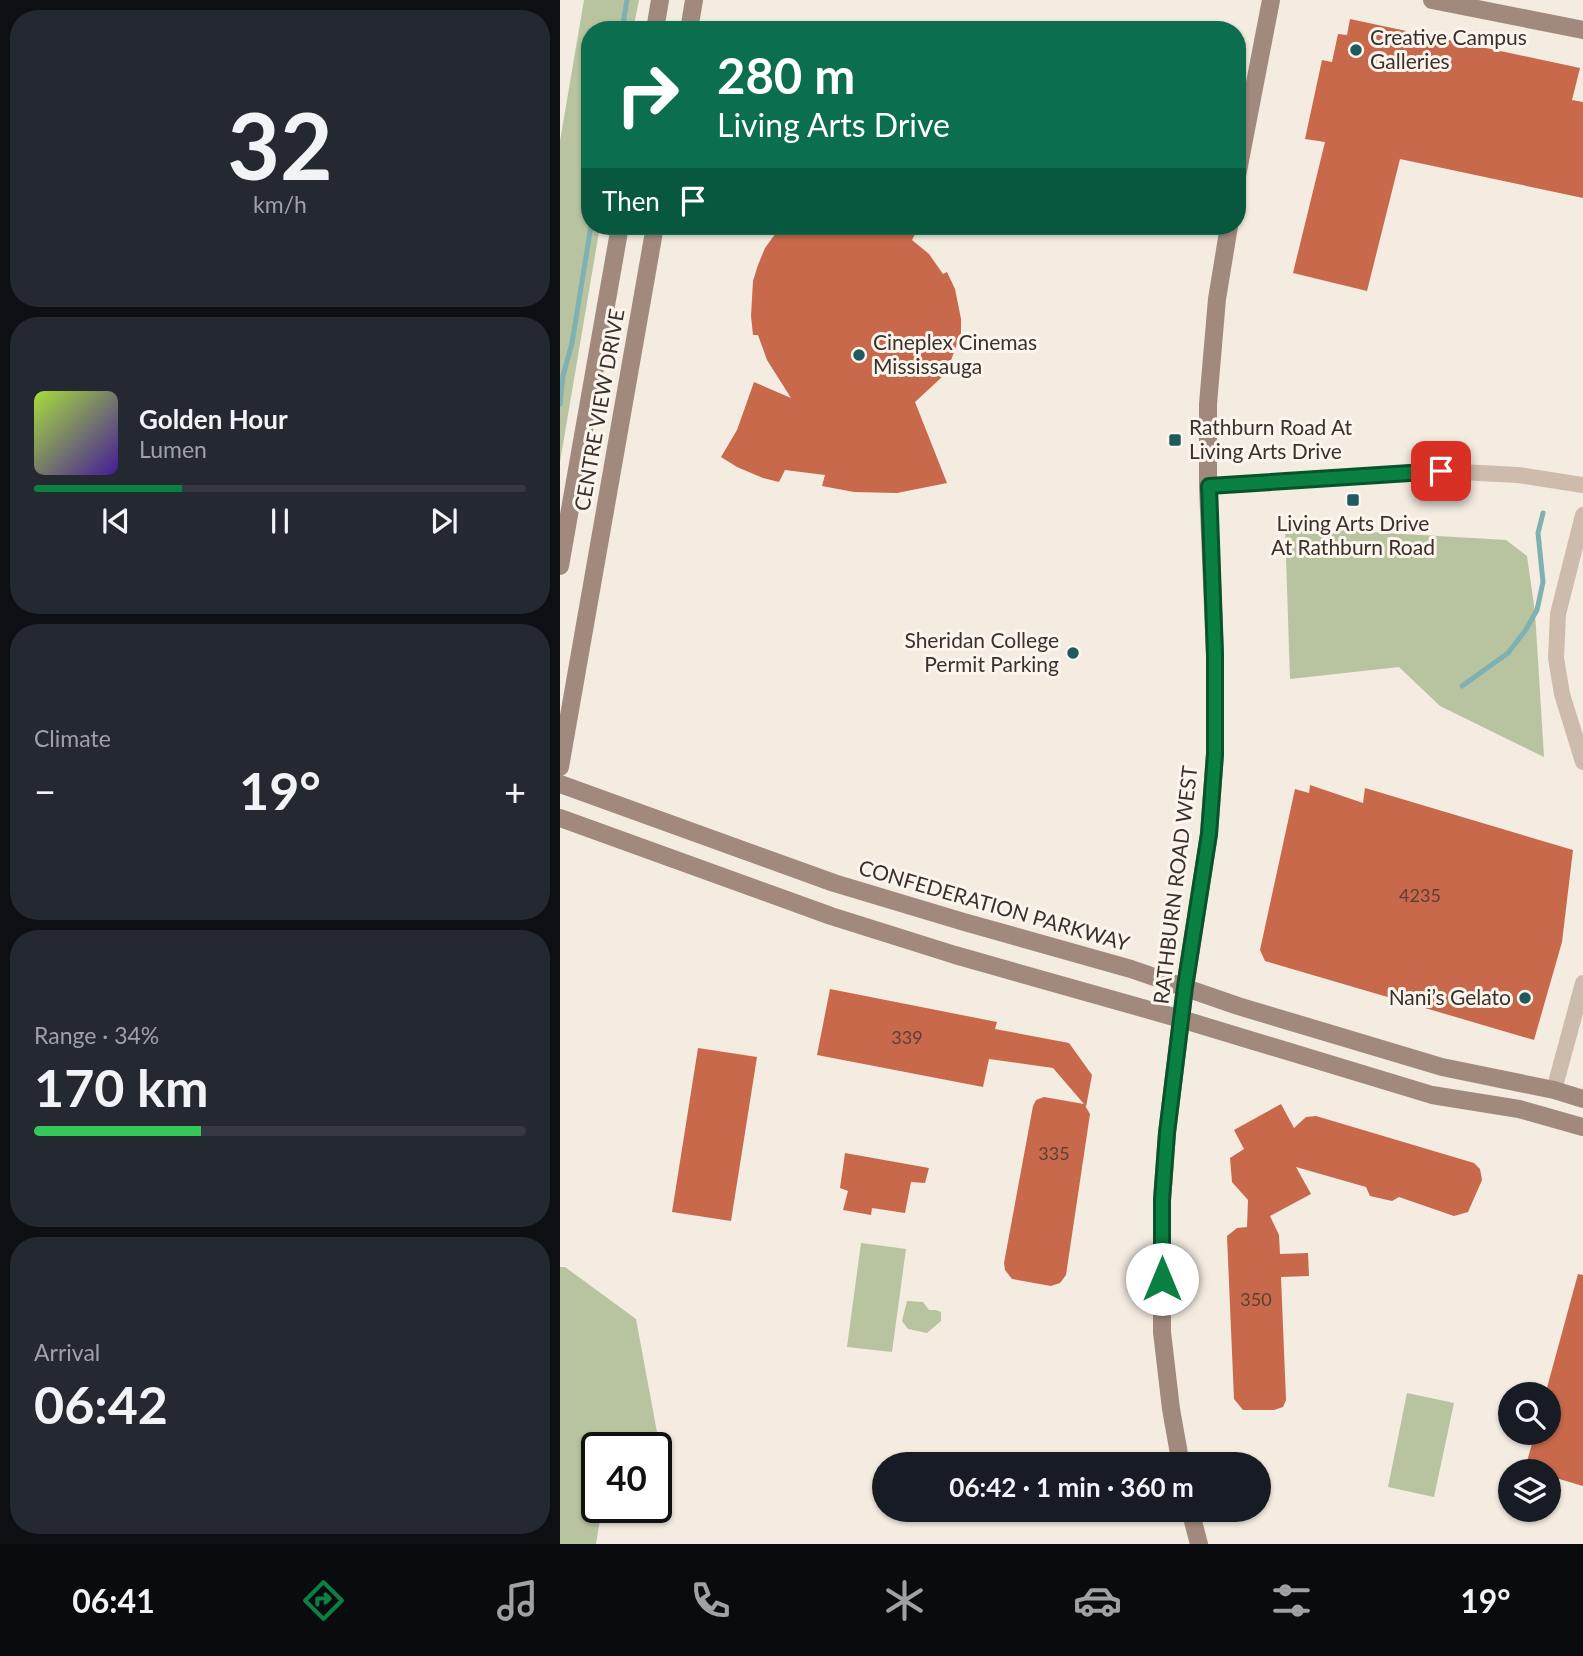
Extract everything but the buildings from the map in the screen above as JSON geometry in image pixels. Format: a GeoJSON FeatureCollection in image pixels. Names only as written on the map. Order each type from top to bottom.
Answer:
{"type":"FeatureCollection","features":[{"type":"Feature","properties":{"kind":"street"},"geometry":{"type":"LineString","coordinates":[[656,21],[660,0]]}},
{"type":"Feature","properties":{"kind":"street"},"geometry":{"type":"LineString","coordinates":[[690,21],[694,0]]}},
{"type":"Feature","properties":{"kind":"street"},"geometry":{"type":"LineString","coordinates":[[1246,129],[1271,0]]}},
{"type":"Feature","properties":{"kind":"street"},"geometry":{"type":"LineString","coordinates":[[1432,0],[1583,30]]}},
{"type":"Feature","properties":{"kind":"street","name":"CENTRE VIEW DRIVE"},"geometry":{"type":"LineString","coordinates":[[560,566],[618,235]]}},
{"type":"Feature","properties":{"kind":"street","name":"CENTRE VIEW DRIVE"},"geometry":{"type":"LineString","coordinates":[[560,767],[653,235]]}},
{"type":"Feature","properties":{"kind":"street","name":"RATHBURN ROAD WEST"},"geometry":{"type":"LineString","coordinates":[[1179,1452],[1161,1332],[1162,1200],[1167,1133],[1185,987],[1209,834],[1215,754],[1208,404],[1217,299],[1227,235]]}},
{"type":"Feature","properties":{"kind":"street"},"geometry":{"type":"LineString","coordinates":[[1209,486],[1441,471],[1518,475],[1583,485]]}},
{"type":"Feature","properties":{"kind":"street"},"geometry":{"type":"LineString","coordinates":[[1583,515],[1558,614],[1556,659],[1562,694],[1583,762]]}},
{"type":"Feature","properties":{"kind":"street","name":"CONFEDERATION PARKWAY"},"geometry":{"type":"LineString","coordinates":[[560,784],[834,883],[1131,969],[1238,1006],[1442,1067],[1554,1090],[1583,1099]]}},
{"type":"Feature","properties":{"kind":"street"},"geometry":{"type":"LineString","coordinates":[[560,818],[831,916],[955,955],[1181,1019],[1432,1095],[1519,1109],[1583,1127]]}},
{"type":"Feature","properties":{"kind":"street"},"geometry":{"type":"LineString","coordinates":[[1554,1090],[1583,983]]}},
{"type":"Feature","properties":{"kind":"street"},"geometry":{"type":"LineString","coordinates":[[1193,1522],[1199,1544]]}},
{"type":"Feature","properties":{"kind":"green space"},"geometry":{"type":"Polygon","coordinates":[[[584,0],[639,0],[635,21],[581,21],[581,235],[598,235],[560,462],[560,141],[584,0]]]}},
{"type":"Feature","properties":{"kind":"green space"},"geometry":{"type":"Polygon","coordinates":[[[1285,527],[1506,540],[1527,556],[1535,612],[1544,757],[1440,706],[1399,667],[1290,679],[1285,527]]]}},
{"type":"Feature","properties":{"kind":"green space"},"geometry":{"type":"Polygon","coordinates":[[[861,1243],[906,1249],[892,1352],[847,1347],[861,1243]]]}},
{"type":"Feature","properties":{"kind":"green space"},"geometry":{"type":"Polygon","coordinates":[[[560,1267],[565,1267],[636,1319],[657,1432],[581,1432],[581,1523],[599,1523],[596,1544],[560,1544],[560,1267]]]}},
{"type":"Feature","properties":{"kind":"green space"},"geometry":{"type":"Polygon","coordinates":[[[907,1301],[923,1302],[929,1310],[941,1312],[941,1321],[927,1333],[908,1329],[902,1321],[907,1301]]]}},
{"type":"Feature","properties":{"kind":"green space"},"geometry":{"type":"Polygon","coordinates":[[[1407,1393],[1454,1403],[1434,1497],[1388,1487],[1407,1393]]]}},
{"type":"Feature","properties":{"kind":"waterway"},"geometry":{"type":"LineString","coordinates":[[624,21],[627,0]]}},
{"type":"Feature","properties":{"kind":"waterway"},"geometry":{"type":"LineString","coordinates":[[560,404],[590,235]]}},
{"type":"Feature","properties":{"kind":"waterway"},"geometry":{"type":"LineString","coordinates":[[1462,686],[1508,653],[1537,610],[1543,582],[1538,533],[1543,513]]}},
{"type":"Feature","properties":{"kind":"place","name":"Creative Campus Galleries"},"geometry":{"type":"Point","coordinates":[1356,50]}},
{"type":"Feature","properties":{"kind":"place","name":"Cineplex Cinemas Mississauga"},"geometry":{"type":"Point","coordinates":[859,355]}},
{"type":"Feature","properties":{"kind":"place","name":"Rathburn Road At Living Arts Drive"},"geometry":{"type":"Point","coordinates":[1175,440]}},
{"type":"Feature","properties":{"kind":"place","name":"Living Arts Drive At Rathburn Road"},"geometry":{"type":"Point","coordinates":[1353,500]}},
{"type":"Feature","properties":{"kind":"place","name":"Sheridan College Permit Parking"},"geometry":{"type":"Point","coordinates":[1073,653]}},
{"type":"Feature","properties":{"kind":"place","name":"Nani’s Gelato"},"geometry":{"type":"Point","coordinates":[1525,998]}},
{"type":"Feature","properties":{"kind":"route"},"geometry":{"type":"LineString","coordinates":[[1162,1279],[1162,1200],[1167,1133],[1185,987],[1209,834],[1215,754],[1215,655],[1209,486],[1441,471]]}}]}
